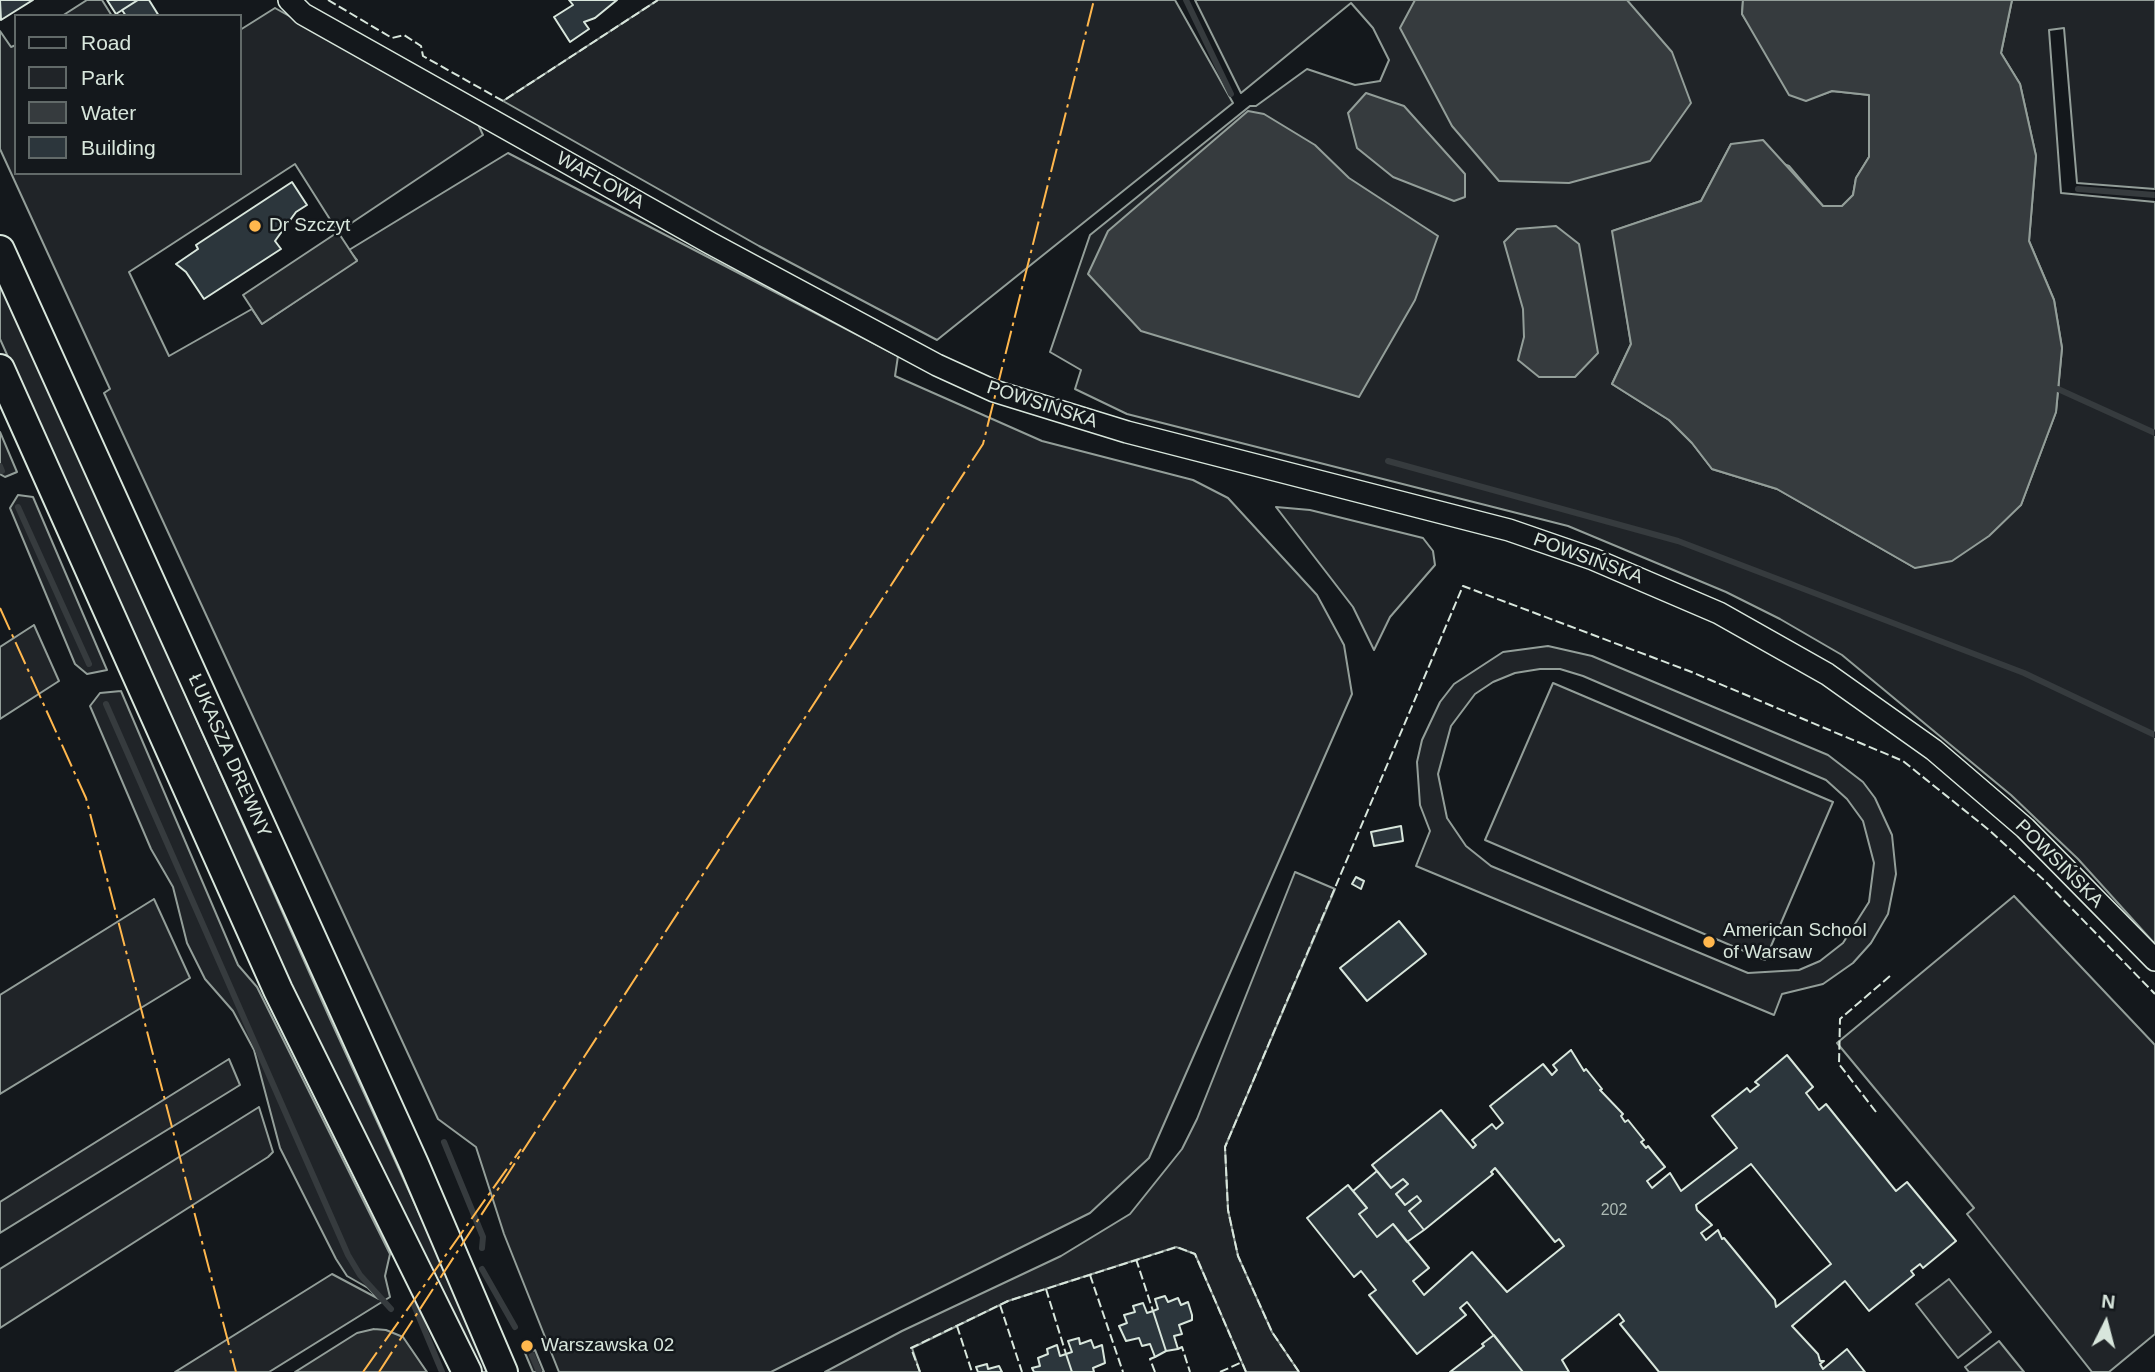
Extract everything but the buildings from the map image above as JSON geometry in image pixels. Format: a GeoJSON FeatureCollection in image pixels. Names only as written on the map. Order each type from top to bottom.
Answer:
{"type":"FeatureCollection","features":[{"type":"Feature","properties":{"kind":"main road","name":"ŁUKASZA DREWNY"},"geometry":{"type":"LineString","coordinates":[[0,250],[457,1264],[503,1372]]}},
{"type":"Feature","properties":{"kind":"main road"},"geometry":{"type":"LineString","coordinates":[[0,369],[278,990],[467,1372]]}},
{"type":"Feature","properties":{"kind":"street","name":"WAFLOWA"},"geometry":{"type":"LineString","coordinates":[[289,0],[303,14],[710,243],[916,354]]}},
{"type":"Feature","properties":{"kind":"street","name":"POWSIŃSKA"},"geometry":{"type":"LineString","coordinates":[[916,354],[994,391],[1049,410],[1534,539],[1641,578],[1719,613],[1827,674],[1934,750],[2025,828],[2155,960]]}},
{"type":"Feature","properties":{"kind":"green space"},"geometry":{"type":"Polygon","coordinates":[[[87,0],[102,0],[111,14],[65,14],[87,0]]]}},
{"type":"Feature","properties":{"kind":"green space"},"geometry":{"type":"Polygon","coordinates":[[[658,0],[1175,0],[1233,103],[937,340],[759,246],[503,101],[658,0]]]}},
{"type":"Feature","properties":{"kind":"green space"},"geometry":{"type":"Polygon","coordinates":[[[1195,0],[1743,0],[1742,14],[1764,48],[1806,100],[1832,91],[1870,95],[1869,157],[1856,178],[1853,195],[1842,206],[1823,206],[1789,166],[1731,144],[1701,201],[1613,231],[1631,344],[1612,384],[1669,420],[1692,443],[1712,469],[1777,489],[1915,568],[2021,505],[2056,412],[2062,348],[2054,300],[2029,241],[2036,156],[2020,84],[2001,53],[2012,0],[2155,0],[2155,189],[2077,183],[2064,28],[2049,30],[2061,193],[2155,202],[2155,944],[2078,859],[2011,795],[1842,655],[1780,619],[1726,592],[1568,526],[1127,414],[1075,389],[1081,370],[1050,352],[1090,235],[1250,106],[1256,106],[1307,69],[1355,85],[1380,81],[1389,60],[1373,28],[1351,3],[1241,93],[1195,0]]]}},
{"type":"Feature","properties":{"kind":"green space"},"geometry":{"type":"Polygon","coordinates":[[[275,8],[477,122],[483,135],[338,232],[295,164],[129,272],[169,356],[252,309],[262,324],[357,260],[349,250],[508,153],[898,356],[895,376],[1042,441],[1193,480],[1228,498],[1317,595],[1344,645],[1352,694],[1149,1158],[1090,1213],[771,1372],[559,1372],[504,1234],[476,1147],[438,1119],[104,393],[110,389],[0,149],[0,31],[11,47],[14,46],[14,175],[242,175],[242,29],[275,8]]]}},
{"type":"Feature","properties":{"kind":"green space"},"geometry":{"type":"Polygon","coordinates":[[[0,279],[331,1021],[492,1372],[480,1372],[280,965],[0,339],[0,279]]]}},
{"type":"Feature","properties":{"kind":"green space"},"geometry":{"type":"Polygon","coordinates":[[[0,432],[17,472],[5,477],[0,474],[0,432]]]}},
{"type":"Feature","properties":{"kind":"green space"},"geometry":{"type":"Polygon","coordinates":[[[18,495],[33,497],[107,670],[87,674],[75,664],[10,508],[18,495]]]}},
{"type":"Feature","properties":{"kind":"green space"},"geometry":{"type":"Polygon","coordinates":[[[1276,507],[1310,510],[1423,538],[1433,551],[1435,565],[1390,617],[1374,650],[1353,607],[1276,507]]]}},
{"type":"Feature","properties":{"kind":"green space"},"geometry":{"type":"Polygon","coordinates":[[[34,625],[59,681],[0,719],[0,647],[34,625]]]}},
{"type":"Feature","properties":{"kind":"green space"},"geometry":{"type":"Polygon","coordinates":[[[1548,646],[1592,656],[1828,755],[1863,782],[1875,798],[1892,835],[1896,874],[1888,914],[1871,943],[1853,963],[1823,984],[1782,994],[1774,1015],[1416,866],[1430,831],[1420,805],[1417,762],[1422,740],[1440,702],[1454,684],[1503,652],[1548,646]],[[1560,669],[1515,673],[1493,682],[1475,694],[1451,726],[1438,774],[1447,818],[1466,846],[1491,866],[1748,973],[1799,970],[1820,961],[1843,943],[1869,902],[1874,863],[1863,821],[1847,799],[1826,780],[1583,676],[1560,669]]]}},
{"type":"Feature","properties":{"kind":"green space"},"geometry":{"type":"Polygon","coordinates":[[[1553,683],[1833,802],[1765,960],[1485,840],[1553,683]]]}},
{"type":"Feature","properties":{"kind":"green space"},"geometry":{"type":"Polygon","coordinates":[[[121,691],[238,965],[257,987],[390,1254],[385,1276],[390,1297],[269,1372],[175,1372],[332,1274],[379,1299],[368,1288],[347,1276],[336,1259],[280,1148],[254,1050],[233,1011],[205,979],[187,943],[173,887],[151,849],[90,706],[100,693],[121,691]]]}},
{"type":"Feature","properties":{"kind":"green space"},"geometry":{"type":"Polygon","coordinates":[[[1295,872],[1335,889],[1225,1147],[1228,1210],[1238,1256],[1272,1332],[1299,1372],[1246,1372],[1195,1254],[1176,1247],[1008,1301],[912,1348],[920,1372],[825,1372],[902,1331],[1061,1256],[1130,1214],[1182,1149],[1197,1119],[1295,872]]]}},
{"type":"Feature","properties":{"kind":"green space"},"geometry":{"type":"Polygon","coordinates":[[[2014,896],[2155,1045],[2155,1334],[2109,1372],[2092,1372],[1967,1214],[1974,1208],[1837,1043],[2014,896]]]}},
{"type":"Feature","properties":{"kind":"green space"},"geometry":{"type":"Polygon","coordinates":[[[154,899],[190,978],[0,1094],[0,995],[154,899]]]}},
{"type":"Feature","properties":{"kind":"green space"},"geometry":{"type":"Polygon","coordinates":[[[229,1059],[240,1085],[0,1233],[0,1202],[229,1059]]]}},
{"type":"Feature","properties":{"kind":"green space"},"geometry":{"type":"Polygon","coordinates":[[[259,1107],[273,1152],[268,1157],[0,1328],[0,1269],[259,1107]]]}},
{"type":"Feature","properties":{"kind":"green space"},"geometry":{"type":"Polygon","coordinates":[[[1949,1279],[1991,1332],[1958,1358],[1916,1304],[1949,1279]]]}},
{"type":"Feature","properties":{"kind":"green space"},"geometry":{"type":"Polygon","coordinates":[[[1999,1341],[2024,1372],[1969,1372],[1965,1367],[1999,1341]]]}},
{"type":"Feature","properties":{"kind":"green space"},"geometry":{"type":"Polygon","coordinates":[[[535,1350],[544,1372],[533,1372],[525,1353],[535,1350]]]}},
{"type":"Feature","properties":{"kind":"shaded area"},"geometry":{"type":"Polygon","coordinates":[[[338,232],[357,261],[262,324],[243,295],[338,232]]]}},
{"type":"Feature","properties":{"kind":"shaded area"},"geometry":{"type":"Polygon","coordinates":[[[374,1329],[386,1330],[403,1337],[427,1372],[295,1372],[357,1333],[374,1329]]]}},
{"type":"Feature","properties":{"kind":"water"},"geometry":{"type":"Polygon","coordinates":[[[1415,0],[1627,0],[1672,52],[1691,103],[1650,161],[1569,183],[1499,181],[1452,126],[1400,28],[1415,0]]]}},
{"type":"Feature","properties":{"kind":"water"},"geometry":{"type":"Polygon","coordinates":[[[1743,0],[2012,0],[2001,53],[2020,84],[2036,156],[2029,241],[2054,300],[2062,348],[2056,412],[2021,505],[1989,536],[1952,561],[1915,568],[1777,489],[1712,469],[1692,443],[1669,420],[1612,384],[1631,344],[1612,231],[1701,201],[1731,144],[1763,140],[1823,206],[1842,206],[1853,195],[1856,178],[1869,157],[1869,95],[1832,91],[1806,101],[1789,95],[1742,14],[1743,0]]]}},
{"type":"Feature","properties":{"kind":"water"},"geometry":{"type":"Polygon","coordinates":[[[1366,93],[1404,106],[1465,174],[1465,197],[1454,201],[1393,177],[1357,148],[1348,113],[1366,93]]]}},
{"type":"Feature","properties":{"kind":"water"},"geometry":{"type":"Polygon","coordinates":[[[1248,111],[1264,114],[1315,145],[1349,178],[1438,236],[1415,300],[1359,397],[1141,331],[1088,274],[1108,231],[1248,111]]]}},
{"type":"Feature","properties":{"kind":"water"},"geometry":{"type":"Polygon","coordinates":[[[1556,226],[1579,244],[1598,353],[1575,377],[1539,377],[1518,360],[1524,337],[1523,309],[1504,242],[1517,229],[1556,226]]]}},
{"type":"Feature","properties":{"kind":"waterway"},"geometry":{"type":"LineString","coordinates":[[1186,0],[1231,94]]}},
{"type":"Feature","properties":{"kind":"waterway"},"geometry":{"type":"LineString","coordinates":[[2078,189],[2155,195]]}},
{"type":"Feature","properties":{"kind":"waterway"},"geometry":{"type":"LineString","coordinates":[[2058,389],[2155,433]]}},
{"type":"Feature","properties":{"kind":"waterway"},"geometry":{"type":"LineString","coordinates":[[1388,461],[1678,541],[2024,673],[2155,735]]}},
{"type":"Feature","properties":{"kind":"waterway"},"geometry":{"type":"LineString","coordinates":[[0,466],[2,471]]}},
{"type":"Feature","properties":{"kind":"waterway"},"geometry":{"type":"LineString","coordinates":[[18,507],[89,664]]}},
{"type":"Feature","properties":{"kind":"waterway"},"geometry":{"type":"LineString","coordinates":[[106,704],[348,1255],[360,1275],[391,1309]]}},
{"type":"Feature","properties":{"kind":"waterway"},"geometry":{"type":"LineString","coordinates":[[444,1142],[483,1237],[482,1248]]}},
{"type":"Feature","properties":{"kind":"waterway"},"geometry":{"type":"LineString","coordinates":[[482,1269],[515,1327]]}},
{"type":"Feature","properties":{"kind":"waterway"},"geometry":{"type":"LineString","coordinates":[[414,1305],[442,1372]]}},
{"type":"Feature","properties":{"kind":"waterway"},"geometry":{"type":"LineString","coordinates":[[532,1355],[539,1372]]}},
{"type":"Feature","properties":{"kind":"fence"},"geometry":{"type":"LineString","coordinates":[[328,0],[392,38],[404,35],[421,46],[423,56],[503,101],[658,0]]}},
{"type":"Feature","properties":{"kind":"fence"},"geometry":{"type":"LineString","coordinates":[[1299,1372],[1272,1332],[1238,1256],[1228,1210],[1225,1147],[1463,586],[1689,671],[1903,761],[1989,830],[2045,881],[2155,994]]}},
{"type":"Feature","properties":{"kind":"fence"},"geometry":{"type":"LineString","coordinates":[[1876,1112],[1839,1064],[1840,1019],[1890,976]]}},
{"type":"Feature","properties":{"kind":"fence"},"geometry":{"type":"LineString","coordinates":[[920,1372],[911,1348],[1008,1301],[1177,1247],[1195,1254],[1246,1372]]}},
{"type":"Feature","properties":{"kind":"fence"},"geometry":{"type":"LineString","coordinates":[[1136,1259],[1153,1311]]}},
{"type":"Feature","properties":{"kind":"fence"},"geometry":{"type":"LineString","coordinates":[[1090,1275],[1123,1372]]}},
{"type":"Feature","properties":{"kind":"fence"},"geometry":{"type":"LineString","coordinates":[[1046,1289],[1066,1354]]}},
{"type":"Feature","properties":{"kind":"fence"},"geometry":{"type":"LineString","coordinates":[[1000,1305],[1022,1372]]}},
{"type":"Feature","properties":{"kind":"fence"},"geometry":{"type":"LineString","coordinates":[[957,1326],[972,1372]]}},
{"type":"Feature","properties":{"kind":"fence"},"geometry":{"type":"LineString","coordinates":[[1178,1349],[1182,1347],[1190,1372]]}},
{"type":"Feature","properties":{"kind":"fence"},"geometry":{"type":"LineString","coordinates":[[1155,1357],[1150,1359],[1155,1372]]}},
{"type":"Feature","properties":{"kind":"fence"},"geometry":{"type":"LineString","coordinates":[[1220,1372],[1240,1363]]}},
{"type":"Feature","properties":{"kind":"power"},"geometry":{"type":"LineString","coordinates":[[379,1372],[983,444],[1094,0]]}},
{"type":"Feature","properties":{"kind":"power"},"geometry":{"type":"LineString","coordinates":[[0,608],[86,798],[236,1372]]}},
{"type":"Feature","properties":{"kind":"power"},"geometry":{"type":"LineString","coordinates":[[363,1372],[521,1149]]}},
{"type":"Feature","properties":{"kind":"place","name":"Dr Szczyt"},"geometry":{"type":"Point","coordinates":[255,226]}},
{"type":"Feature","properties":{"kind":"place","name":"American School of Warsaw"},"geometry":{"type":"Point","coordinates":[1709,942]}},
{"type":"Feature","properties":{"kind":"place","name":"Warszawska 02"},"geometry":{"type":"Point","coordinates":[527,1346]}}]}
